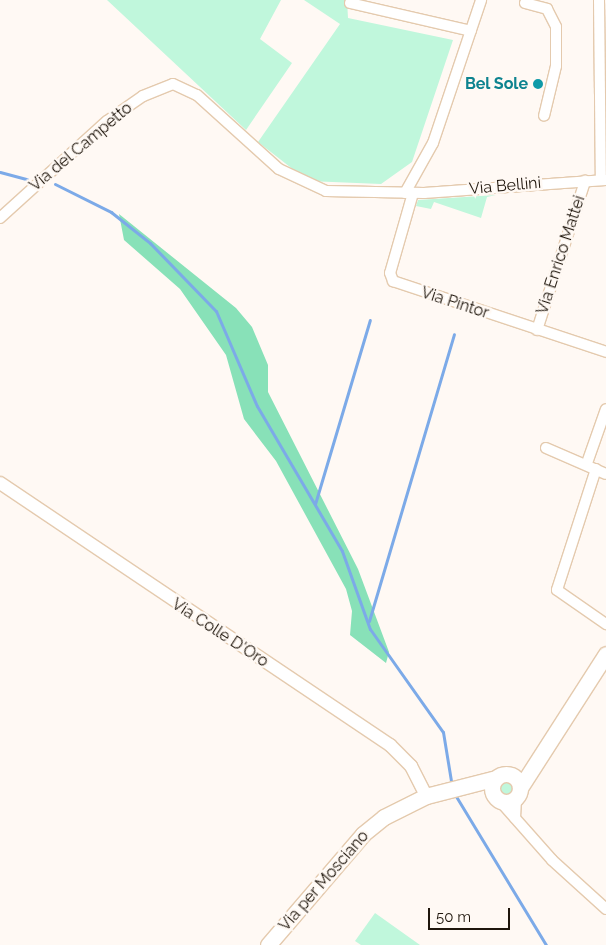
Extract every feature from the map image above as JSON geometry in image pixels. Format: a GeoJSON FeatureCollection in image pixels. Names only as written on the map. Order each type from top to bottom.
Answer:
{"type":"FeatureCollection","features":[{"type":"Feature","properties":{"kind":"main road"},"geometry":{"type":"LineString","coordinates":[[464,784],[497,799],[518,793],[530,767],[549,745],[606,654]]}},
{"type":"Feature","properties":{"kind":"main road","name":"Via per Mosciano"},"geometry":{"type":"LineString","coordinates":[[268,945],[363,834],[397,808],[426,796],[464,784],[502,776],[530,767]]}},
{"type":"Feature","properties":{"kind":"main road"},"geometry":{"type":"LineString","coordinates":[[497,799],[492,786],[502,776],[518,793]]}},
{"type":"Feature","properties":{"kind":"street"},"geometry":{"type":"LineString","coordinates":[[409,193],[433,143],[481,0]]}},
{"type":"Feature","properties":{"kind":"street"},"geometry":{"type":"LineString","coordinates":[[599,0],[604,180]]}},
{"type":"Feature","properties":{"kind":"street"},"geometry":{"type":"LineString","coordinates":[[350,3],[471,31]]}},
{"type":"Feature","properties":{"kind":"street"},"geometry":{"type":"LineString","coordinates":[[525,3],[548,5],[556,27],[556,66],[544,116]]}},
{"type":"Feature","properties":{"kind":"street","name":"Via del Campetto"},"geometry":{"type":"LineString","coordinates":[[0,218],[107,121],[143,96],[173,84],[197,95],[244,140],[297,180],[338,193],[409,193]]}},
{"type":"Feature","properties":{"kind":"street","name":"Via Bellini"},"geometry":{"type":"LineString","coordinates":[[409,193],[604,180]]}},
{"type":"Feature","properties":{"kind":"street","name":"Via Enrico Mattei"},"geometry":{"type":"LineString","coordinates":[[537,330],[585,181]]}},
{"type":"Feature","properties":{"kind":"street","name":"Via Pintor"},"geometry":{"type":"LineString","coordinates":[[409,193],[390,273],[393,281],[606,352]]}},
{"type":"Feature","properties":{"kind":"street"},"geometry":{"type":"LineString","coordinates":[[606,409],[557,590],[606,624]]}},
{"type":"Feature","properties":{"kind":"street"},"geometry":{"type":"LineString","coordinates":[[546,448],[592,466],[606,474]]}},
{"type":"Feature","properties":{"kind":"street","name":"Via Colle D'Oro"},"geometry":{"type":"LineString","coordinates":[[0,482],[390,745],[411,766],[426,796]]}},
{"type":"Feature","properties":{"kind":"street"},"geometry":{"type":"LineString","coordinates":[[515,818],[518,793]]}},
{"type":"Feature","properties":{"kind":"street"},"geometry":{"type":"LineString","coordinates":[[497,799],[552,860],[606,908]]}},
{"type":"Feature","properties":{"kind":"green space"},"geometry":{"type":"Polygon","coordinates":[[[107,0],[281,0],[260,39],[292,63],[246,130],[107,0]]]}},
{"type":"Feature","properties":{"kind":"green space"},"geometry":{"type":"Polygon","coordinates":[[[304,0],[347,0],[348,18],[453,40],[412,162],[381,184],[308,181],[258,142],[340,24],[304,0]]]}},
{"type":"Feature","properties":{"kind":"green space"},"geometry":{"type":"Polygon","coordinates":[[[496,195],[487,197],[481,218],[434,202],[431,209],[416,206],[418,200],[496,195]]]}},
{"type":"Feature","properties":{"kind":"green space"},"geometry":{"type":"Polygon","coordinates":[[[119,214],[236,308],[252,327],[268,365],[268,392],[358,569],[389,652],[386,663],[350,635],[352,611],[346,589],[276,461],[244,419],[226,355],[180,289],[124,240],[119,214]]]}},
{"type":"Feature","properties":{"kind":"green space"},"geometry":{"type":"Polygon","coordinates":[[[503,780],[509,780],[514,785],[512,794],[503,796],[498,791],[498,785],[503,780]]]}},
{"type":"Feature","properties":{"kind":"green space"},"geometry":{"type":"Polygon","coordinates":[[[375,913],[420,945],[361,945],[355,941],[375,913]]]}},
{"type":"Feature","properties":{"kind":"waterway"},"geometry":{"type":"LineString","coordinates":[[0,172],[27,179]]}},
{"type":"Feature","properties":{"kind":"waterway"},"geometry":{"type":"LineString","coordinates":[[55,184],[111,212],[150,243],[216,311],[257,406],[342,551],[370,629],[443,732],[451,781]]}},
{"type":"Feature","properties":{"kind":"waterway"},"geometry":{"type":"LineString","coordinates":[[315,504],[370,320]]}},
{"type":"Feature","properties":{"kind":"waterway"},"geometry":{"type":"LineString","coordinates":[[369,621],[454,334]]}},
{"type":"Feature","properties":{"kind":"waterway"},"geometry":{"type":"LineString","coordinates":[[454,793],[546,945]]}},
{"type":"Feature","properties":{"kind":"place","name":"Bel Sole"},"geometry":{"type":"Point","coordinates":[538,84]}}]}
